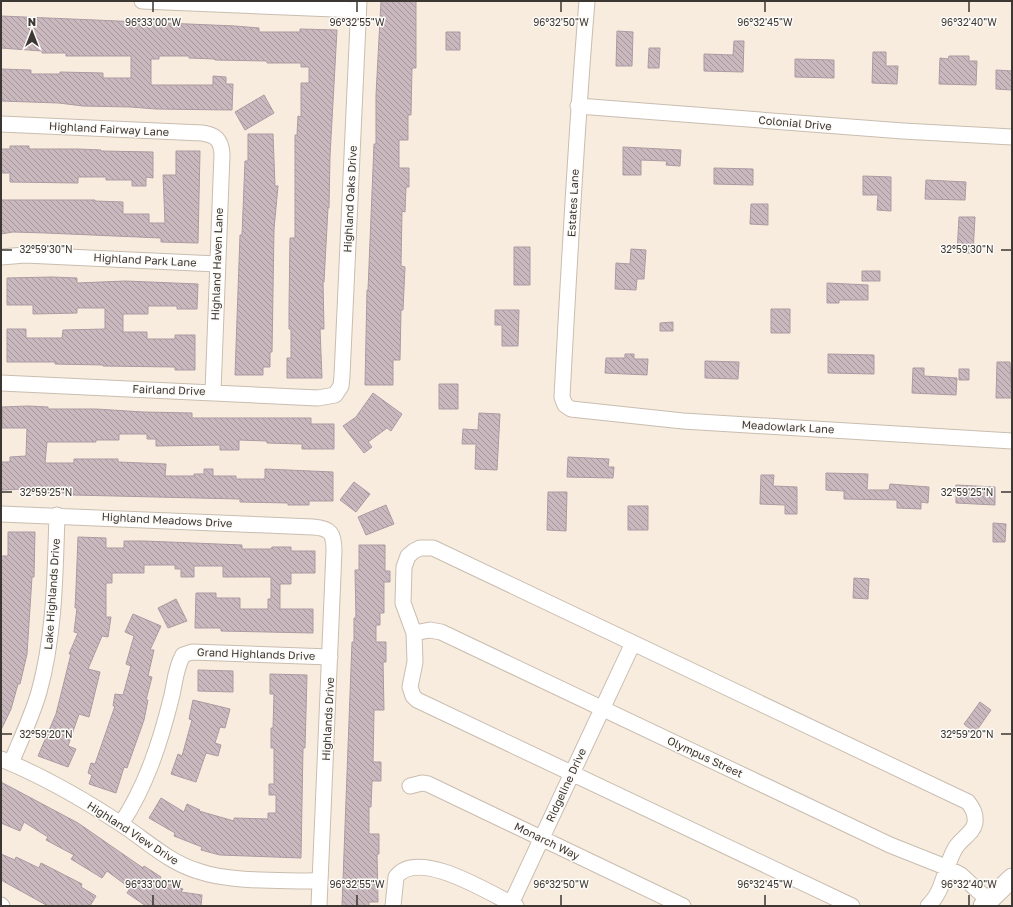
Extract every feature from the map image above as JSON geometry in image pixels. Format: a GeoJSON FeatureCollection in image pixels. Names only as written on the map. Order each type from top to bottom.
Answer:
{"type":"FeatureCollection","features":[{"type":"Feature","properties":{"kind":"main road"},"geometry":{"type":"LineString","coordinates":[[986,903],[1012,878]]}},
{"type":"Feature","properties":{"kind":"street"},"geometry":{"type":"LineString","coordinates":[[142,1],[358,6]]}},
{"type":"Feature","properties":{"kind":"street","name":"Estates Lane"},"geometry":{"type":"LineString","coordinates":[[565,405],[562,397],[578,106],[587,1]]}},
{"type":"Feature","properties":{"kind":"street","name":"Highland Oaks Drive"},"geometry":{"type":"LineString","coordinates":[[336,395],[341,386],[342,376],[358,6]]}},
{"type":"Feature","properties":{"kind":"street","name":"Colonial Drive"},"geometry":{"type":"LineString","coordinates":[[578,106],[903,131],[1012,137]]}},
{"type":"Feature","properties":{"kind":"street","name":"Highland Fairway Lane"},"geometry":{"type":"LineString","coordinates":[[1,124],[202,133],[216,137]]}},
{"type":"Feature","properties":{"kind":"street","name":"Highland Haven Lane"},"geometry":{"type":"LineString","coordinates":[[212,392],[222,154],[221,143],[216,137]]}},
{"type":"Feature","properties":{"kind":"street","name":"Highland Park Lane"},"geometry":{"type":"LineString","coordinates":[[1,257],[25,255],[217,264]]}},
{"type":"Feature","properties":{"kind":"street","name":"Fairland Drive"},"geometry":{"type":"LineString","coordinates":[[1,384],[212,392],[318,398],[336,395]]}},
{"type":"Feature","properties":{"kind":"street","name":"Meadowlark Lane"},"geometry":{"type":"LineString","coordinates":[[565,405],[571,409],[684,421],[1012,441]]}},
{"type":"Feature","properties":{"kind":"street","name":"Highland Meadows Drive"},"geometry":{"type":"LineString","coordinates":[[1,514],[57,515],[318,527],[331,533]]}},
{"type":"Feature","properties":{"kind":"street","name":"Lake Highlands Drive"},"geometry":{"type":"LineString","coordinates":[[6,761],[39,692],[49,648],[53,620],[57,515]]}},
{"type":"Feature","properties":{"kind":"street","name":"Highlands Drive"},"geometry":{"type":"LineString","coordinates":[[319,906],[334,551],[334,542],[331,533]]}},
{"type":"Feature","properties":{"kind":"street"},"geometry":{"type":"LineString","coordinates":[[852,906],[418,700],[413,696],[410,687],[415,662],[414,633],[403,603],[404,567],[408,556],[414,551],[426,547],[433,548],[968,802],[973,809],[974,824],[972,830],[954,850],[937,895],[928,906]]}},
{"type":"Feature","properties":{"kind":"street","name":"Olympus Street"},"geometry":{"type":"LineString","coordinates":[[414,633],[430,630],[441,632],[890,845],[948,868],[969,880],[986,903]]}},
{"type":"Feature","properties":{"kind":"street","name":"Ridgeline Drive"},"geometry":{"type":"LineString","coordinates":[[512,905],[571,773],[633,643]]}},
{"type":"Feature","properties":{"kind":"street","name":"Grand Highlands Drive"},"geometry":{"type":"LineString","coordinates":[[121,824],[139,795],[159,742],[172,697],[178,663],[183,655],[192,652],[330,657]]}},
{"type":"Feature","properties":{"kind":"street","name":"Highland View Drive"},"geometry":{"type":"LineString","coordinates":[[6,761],[64,790],[121,824],[170,859],[198,872],[226,877],[309,882],[320,880]]}},
{"type":"Feature","properties":{"kind":"street","name":"Monarch Way"},"geometry":{"type":"LineString","coordinates":[[410,786],[416,784],[428,784],[683,906]]}},
{"type":"Feature","properties":{"kind":"street"},"geometry":{"type":"LineString","coordinates":[[392,906],[396,877],[405,869],[413,867],[437,869],[512,905]]}},
{"type":"Feature","properties":{"kind":"building"},"geometry":{"type":"Polygon","coordinates":[[[381,1],[416,1],[416,68],[412,68],[411,115],[408,115],[408,140],[399,140],[399,168],[409,168],[409,187],[406,187],[405,212],[402,211],[401,266],[405,267],[403,310],[401,310],[400,360],[393,360],[393,385],[365,385],[367,290],[374,144],[376,144],[376,95],[381,1]]]}},
{"type":"Feature","properties":{"kind":"building"},"geometry":{"type":"Polygon","coordinates":[[[1,16],[235,26],[259,28],[259,32],[300,32],[300,29],[337,30],[330,156],[329,208],[323,282],[324,329],[320,329],[322,378],[287,378],[287,358],[291,358],[291,329],[289,329],[290,238],[295,238],[295,135],[297,135],[298,116],[301,117],[301,83],[309,83],[309,67],[301,67],[301,63],[215,60],[189,58],[189,56],[159,56],[159,59],[151,59],[151,85],[213,85],[213,76],[226,77],[226,84],[233,84],[232,110],[156,109],[1,101],[1,69],[31,70],[31,74],[60,74],[60,72],[103,73],[103,78],[131,78],[131,56],[66,56],[66,53],[42,53],[42,51],[1,48],[1,16]]]}},
{"type":"Feature","properties":{"kind":"building"},"geometry":{"type":"Polygon","coordinates":[[[617,31],[633,32],[632,66],[616,66],[617,31]]]}},
{"type":"Feature","properties":{"kind":"building"},"geometry":{"type":"Polygon","coordinates":[[[446,32],[460,32],[460,50],[446,50],[446,32]]]}},
{"type":"Feature","properties":{"kind":"building"},"geometry":{"type":"Polygon","coordinates":[[[734,41],[744,41],[743,72],[704,71],[704,54],[733,55],[734,41]]]}},
{"type":"Feature","properties":{"kind":"building"},"geometry":{"type":"Polygon","coordinates":[[[649,48],[660,48],[659,68],[648,68],[649,48]]]}},
{"type":"Feature","properties":{"kind":"building"},"geometry":{"type":"Polygon","coordinates":[[[873,52],[886,52],[886,66],[898,66],[897,84],[872,83],[873,52]]]}},
{"type":"Feature","properties":{"kind":"building"},"geometry":{"type":"Polygon","coordinates":[[[949,56],[969,56],[969,61],[977,61],[976,85],[939,84],[940,58],[948,59],[949,56]]]}},
{"type":"Feature","properties":{"kind":"building"},"geometry":{"type":"Polygon","coordinates":[[[795,59],[834,60],[834,78],[795,77],[795,59]]]}},
{"type":"Feature","properties":{"kind":"building"},"geometry":{"type":"Polygon","coordinates":[[[996,70],[1012,71],[1012,90],[996,89],[996,70]]]}},
{"type":"Feature","properties":{"kind":"building"},"geometry":{"type":"Polygon","coordinates":[[[264,95],[274,113],[245,130],[235,112],[264,95]]]}},
{"type":"Feature","properties":{"kind":"building"},"geometry":{"type":"Polygon","coordinates":[[[248,134],[273,134],[275,186],[278,186],[274,229],[272,352],[270,352],[270,367],[263,367],[263,375],[235,375],[240,235],[242,235],[245,161],[248,161],[248,134]]]}},
{"type":"Feature","properties":{"kind":"building"},"geometry":{"type":"Polygon","coordinates":[[[10,146],[29,146],[29,149],[153,152],[153,178],[146,177],[146,186],[132,186],[132,180],[106,180],[106,177],[78,177],[78,183],[10,182],[10,173],[1,173],[1,149],[10,149],[10,146]]]}},
{"type":"Feature","properties":{"kind":"building"},"geometry":{"type":"Polygon","coordinates":[[[623,147],[681,150],[680,166],[666,165],[667,161],[641,160],[641,175],[623,175],[623,147]]]}},
{"type":"Feature","properties":{"kind":"building"},"geometry":{"type":"Polygon","coordinates":[[[176,151],[200,151],[198,243],[161,242],[161,238],[13,232],[1,234],[1,200],[95,200],[123,202],[123,214],[149,214],[149,223],[165,223],[163,175],[176,175],[176,151]]]}},
{"type":"Feature","properties":{"kind":"building"},"geometry":{"type":"Polygon","coordinates":[[[714,168],[753,169],[753,185],[714,184],[714,168]]]}},
{"type":"Feature","properties":{"kind":"building"},"geometry":{"type":"Polygon","coordinates":[[[863,176],[891,177],[891,211],[877,210],[878,195],[863,195],[863,176]]]}},
{"type":"Feature","properties":{"kind":"building"},"geometry":{"type":"Polygon","coordinates":[[[926,180],[966,182],[965,200],[925,199],[926,180]]]}},
{"type":"Feature","properties":{"kind":"building"},"geometry":{"type":"Polygon","coordinates":[[[751,204],[768,204],[768,225],[750,224],[751,204]]]}},
{"type":"Feature","properties":{"kind":"building"},"geometry":{"type":"Polygon","coordinates":[[[959,217],[975,217],[973,253],[957,253],[959,217]]]}},
{"type":"Feature","properties":{"kind":"building"},"geometry":{"type":"Polygon","coordinates":[[[514,247],[530,247],[530,285],[514,285],[514,247]]]}},
{"type":"Feature","properties":{"kind":"building"},"geometry":{"type":"Polygon","coordinates":[[[631,249],[646,250],[644,279],[637,279],[636,290],[615,289],[616,263],[630,264],[631,249]]]}},
{"type":"Feature","properties":{"kind":"building"},"geometry":{"type":"Polygon","coordinates":[[[862,271],[880,271],[880,281],[862,281],[862,271]]]}},
{"type":"Feature","properties":{"kind":"building"},"geometry":{"type":"Polygon","coordinates":[[[7,278],[77,278],[77,283],[125,281],[198,284],[197,309],[177,309],[177,306],[148,306],[148,314],[123,314],[123,332],[147,332],[147,339],[175,339],[175,335],[195,335],[195,370],[175,370],[175,367],[55,364],[55,362],[7,362],[7,329],[26,329],[26,338],[62,338],[63,330],[105,329],[105,308],[77,308],[77,313],[33,314],[33,305],[7,305],[7,278]]]}},
{"type":"Feature","properties":{"kind":"building"},"geometry":{"type":"Polygon","coordinates":[[[827,283],[868,285],[868,300],[839,300],[839,303],[827,303],[827,283]]]}},
{"type":"Feature","properties":{"kind":"building"},"geometry":{"type":"Polygon","coordinates":[[[771,309],[790,309],[790,333],[771,333],[771,309]]]}},
{"type":"Feature","properties":{"kind":"building"},"geometry":{"type":"Polygon","coordinates":[[[495,310],[519,310],[518,346],[502,346],[502,325],[495,325],[495,310]]]}},
{"type":"Feature","properties":{"kind":"building"},"geometry":{"type":"Polygon","coordinates":[[[673,322],[673,331],[660,331],[660,323],[673,322]]]}},
{"type":"Feature","properties":{"kind":"building"},"geometry":{"type":"Polygon","coordinates":[[[625,354],[634,354],[634,359],[648,359],[647,375],[605,373],[606,358],[625,358],[625,354]]]}},
{"type":"Feature","properties":{"kind":"building"},"geometry":{"type":"Polygon","coordinates":[[[828,354],[874,355],[874,374],[828,373],[828,354]]]}},
{"type":"Feature","properties":{"kind":"building"},"geometry":{"type":"Polygon","coordinates":[[[705,361],[739,362],[738,379],[705,378],[705,361]]]}},
{"type":"Feature","properties":{"kind":"building"},"geometry":{"type":"Polygon","coordinates":[[[997,362],[1010,362],[1012,398],[996,398],[997,362]]]}},
{"type":"Feature","properties":{"kind":"building"},"geometry":{"type":"Polygon","coordinates":[[[913,368],[924,368],[924,376],[957,378],[956,395],[912,393],[913,368]]]}},
{"type":"Feature","properties":{"kind":"building"},"geometry":{"type":"Polygon","coordinates":[[[959,369],[969,369],[969,380],[959,380],[959,369]]]}},
{"type":"Feature","properties":{"kind":"building"},"geometry":{"type":"Polygon","coordinates":[[[439,384],[458,384],[458,409],[439,409],[439,384]]]}},
{"type":"Feature","properties":{"kind":"building"},"geometry":{"type":"Polygon","coordinates":[[[373,393],[402,414],[391,431],[387,428],[368,442],[372,447],[364,453],[343,426],[356,417],[373,393]]]}},
{"type":"Feature","properties":{"kind":"building"},"geometry":{"type":"Polygon","coordinates":[[[2,407],[48,407],[48,409],[96,409],[192,413],[192,418],[311,418],[311,424],[334,424],[334,449],[302,449],[302,444],[267,443],[267,441],[239,440],[239,450],[220,450],[220,445],[156,446],[156,439],[147,439],[147,434],[119,434],[119,440],[96,440],[96,442],[47,442],[45,463],[74,463],[74,459],[118,459],[118,462],[166,464],[165,476],[194,476],[194,474],[204,474],[204,469],[213,469],[213,476],[236,476],[236,479],[265,479],[265,469],[333,472],[333,501],[309,501],[309,505],[288,505],[288,503],[240,502],[240,499],[73,495],[73,493],[24,493],[25,489],[1,490],[1,462],[10,462],[10,457],[26,456],[27,428],[2,428],[2,407]]]}},
{"type":"Feature","properties":{"kind":"building"},"geometry":{"type":"Polygon","coordinates":[[[479,413],[500,414],[497,470],[475,469],[476,444],[462,444],[463,429],[478,430],[479,413]]]}},
{"type":"Feature","properties":{"kind":"building"},"geometry":{"type":"Polygon","coordinates":[[[568,457],[609,459],[608,467],[614,467],[613,478],[567,477],[568,457]]]}},
{"type":"Feature","properties":{"kind":"building"},"geometry":{"type":"Polygon","coordinates":[[[826,473],[868,474],[867,490],[889,490],[890,484],[929,487],[928,503],[921,502],[921,509],[897,508],[897,500],[844,499],[844,491],[826,490],[826,473]]]}},
{"type":"Feature","properties":{"kind":"building"},"geometry":{"type":"Polygon","coordinates":[[[761,475],[774,475],[773,486],[797,487],[797,514],[785,514],[785,505],[760,504],[761,475]]]}},
{"type":"Feature","properties":{"kind":"building"},"geometry":{"type":"Polygon","coordinates":[[[354,482],[370,494],[356,512],[340,500],[354,482]]]}},
{"type":"Feature","properties":{"kind":"building"},"geometry":{"type":"Polygon","coordinates":[[[956,485],[995,487],[995,505],[956,503],[956,485]]]}},
{"type":"Feature","properties":{"kind":"building"},"geometry":{"type":"Polygon","coordinates":[[[548,492],[567,492],[566,531],[547,530],[548,492]]]}},
{"type":"Feature","properties":{"kind":"building"},"geometry":{"type":"Polygon","coordinates":[[[386,505],[394,524],[366,535],[358,517],[386,505]]]}},
{"type":"Feature","properties":{"kind":"building"},"geometry":{"type":"Polygon","coordinates":[[[628,506],[648,506],[648,530],[628,530],[628,506]]]}},
{"type":"Feature","properties":{"kind":"building"},"geometry":{"type":"Polygon","coordinates":[[[993,523],[1006,524],[1005,542],[993,542],[993,523]]]}},
{"type":"Feature","properties":{"kind":"building"},"geometry":{"type":"Polygon","coordinates":[[[8,532],[35,532],[34,577],[32,577],[27,654],[20,684],[18,684],[11,709],[1,730],[1,556],[8,556],[8,532]]]}},
{"type":"Feature","properties":{"kind":"building"},"geometry":{"type":"Polygon","coordinates":[[[78,537],[106,538],[106,548],[124,548],[124,541],[144,541],[242,545],[242,549],[291,547],[291,551],[315,551],[315,573],[291,573],[291,584],[280,584],[280,609],[313,609],[313,633],[221,631],[221,628],[195,628],[196,593],[216,593],[216,598],[240,598],[240,609],[268,609],[268,599],[271,599],[271,577],[223,577],[223,566],[194,566],[194,577],[181,577],[181,569],[175,569],[175,565],[144,565],[144,573],[112,573],[112,583],[106,583],[106,617],[111,617],[108,637],[102,636],[88,669],[100,672],[89,717],[79,714],[68,746],[76,749],[68,767],[38,756],[56,714],[71,654],[69,654],[78,633],[74,632],[77,608],[75,608],[78,537]]]}},
{"type":"Feature","properties":{"kind":"building"},"geometry":{"type":"Polygon","coordinates":[[[359,545],[385,545],[385,571],[390,571],[390,582],[384,582],[384,613],[380,613],[380,625],[376,625],[376,642],[386,642],[386,662],[383,662],[384,710],[374,710],[373,762],[381,762],[381,781],[372,781],[371,807],[369,807],[369,834],[379,834],[379,854],[377,854],[378,902],[369,902],[369,906],[342,906],[352,642],[354,642],[354,618],[356,618],[355,570],[359,570],[359,545]]]}},
{"type":"Feature","properties":{"kind":"building"},"geometry":{"type":"Polygon","coordinates":[[[854,578],[869,579],[868,599],[853,598],[854,578]]]}},
{"type":"Feature","properties":{"kind":"building"},"geometry":{"type":"Polygon","coordinates":[[[176,599],[187,621],[168,628],[158,608],[176,599]]]}},
{"type":"Feature","properties":{"kind":"building"},"geometry":{"type":"Polygon","coordinates":[[[133,614],[161,626],[150,650],[154,650],[148,676],[152,677],[146,700],[148,700],[144,720],[127,768],[124,767],[116,793],[89,784],[92,775],[88,773],[91,763],[95,764],[115,706],[113,706],[115,694],[123,695],[131,666],[126,664],[134,636],[125,632],[133,614]]]}},
{"type":"Feature","properties":{"kind":"building"},"geometry":{"type":"Polygon","coordinates":[[[198,670],[233,671],[233,692],[198,691],[198,670]]]}},
{"type":"Feature","properties":{"kind":"building"},"geometry":{"type":"Polygon","coordinates":[[[270,674],[307,675],[305,748],[303,748],[301,858],[220,855],[201,850],[202,847],[174,836],[175,833],[149,818],[161,798],[184,812],[187,804],[200,810],[199,811],[234,821],[234,818],[268,819],[268,813],[276,813],[276,795],[269,795],[269,784],[274,784],[274,748],[271,748],[271,728],[273,728],[274,694],[270,694],[270,674]]]}},
{"type":"Feature","properties":{"kind":"building"},"geometry":{"type":"Polygon","coordinates":[[[193,700],[230,709],[225,728],[220,727],[215,743],[221,745],[218,756],[206,753],[196,782],[171,774],[178,754],[182,756],[192,720],[189,719],[193,700]]]}},
{"type":"Feature","properties":{"kind":"building"},"geometry":{"type":"Polygon","coordinates":[[[980,702],[991,710],[975,733],[964,724],[980,702]]]}},
{"type":"Feature","properties":{"kind":"building"},"geometry":{"type":"Polygon","coordinates":[[[1,782],[78,823],[143,868],[144,866],[161,877],[159,880],[183,889],[181,892],[202,895],[201,906],[146,906],[127,893],[130,888],[107,871],[102,878],[71,859],[74,855],[46,840],[48,837],[24,822],[20,831],[1,823],[1,782]]]}},
{"type":"Feature","properties":{"kind":"building"},"geometry":{"type":"Polygon","coordinates":[[[1,854],[15,860],[16,857],[39,868],[41,863],[82,884],[81,887],[96,896],[90,906],[48,906],[1,880],[1,854]]]}}]}
